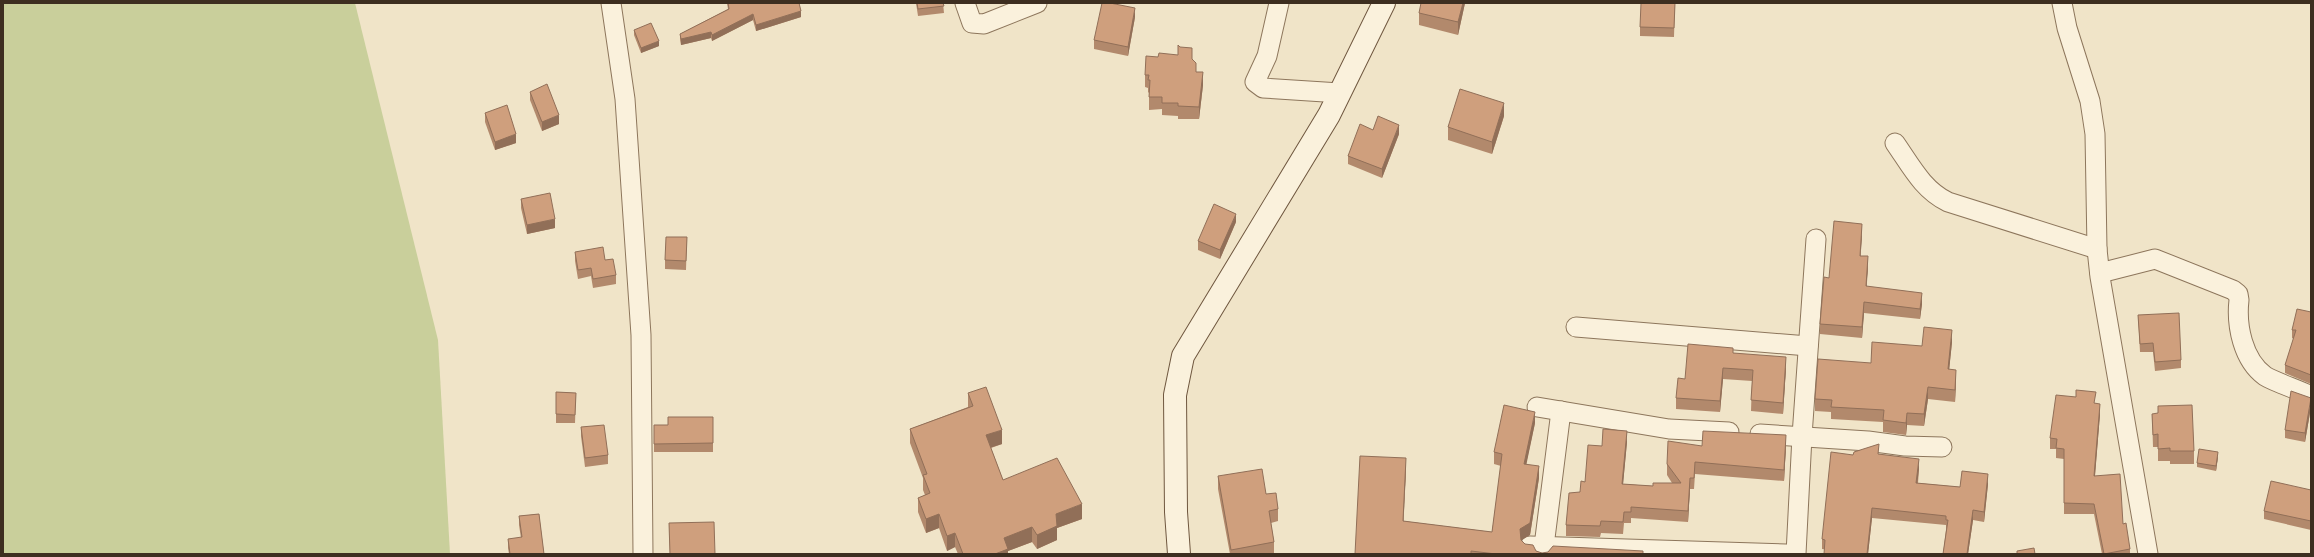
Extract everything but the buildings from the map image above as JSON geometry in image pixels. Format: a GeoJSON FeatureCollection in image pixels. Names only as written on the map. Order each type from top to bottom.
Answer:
{"type":"FeatureCollection","features":[{"type":"Feature","properties":{"kind":"main road"},"geometry":{"type":"LineString","coordinates":[[1179,554],[1176,512],[1175,395],[1183,356],[1329,115],[1384,3]]}},
{"type":"Feature","properties":{"kind":"street"},"geometry":{"type":"LineString","coordinates":[[611,3],[626,99],[640,335],[643,554]]}},
{"type":"Feature","properties":{"kind":"street"},"geometry":{"type":"LineString","coordinates":[[965,3],[972,23],[984,24],[1037,3]]}},
{"type":"Feature","properties":{"kind":"street"},"geometry":{"type":"LineString","coordinates":[[1279,3],[1267,56],[1255,82],[1263,88],[1340,93]]}},
{"type":"Feature","properties":{"kind":"street"},"geometry":{"type":"LineString","coordinates":[[2062,3],[2067,28],[2090,101],[2095,134],[2097,249],[2100,273],[2148,554]]}},
{"type":"Feature","properties":{"kind":"street"},"geometry":{"type":"LineString","coordinates":[[1895,143],[1919,178],[1936,196],[1948,202],[2097,249]]}},
{"type":"Feature","properties":{"kind":"street"},"geometry":{"type":"LineString","coordinates":[[1796,554],[1802,436],[1816,239]]}},
{"type":"Feature","properties":{"kind":"street"},"geometry":{"type":"LineString","coordinates":[[2100,273],[2156,259],[2233,290],[2238,294],[2239,300],[2241,340],[2254,365],[2267,377],[2311,396]]}},
{"type":"Feature","properties":{"kind":"street"},"geometry":{"type":"LineString","coordinates":[[1576,327],[1808,346]]}},
{"type":"Feature","properties":{"kind":"street"},"geometry":{"type":"LineString","coordinates":[[1537,406],[1669,429],[1802,436],[1942,448]]}},
{"type":"Feature","properties":{"kind":"street"},"geometry":{"type":"LineString","coordinates":[[1561,411],[1539,548],[1786,554]]}},
{"type":"Feature","properties":{"kind":"green space"},"geometry":{"type":"Polygon","coordinates":[[[3,3],[355,3],[438,340],[450,554],[3,554],[3,3]]]}}]}
